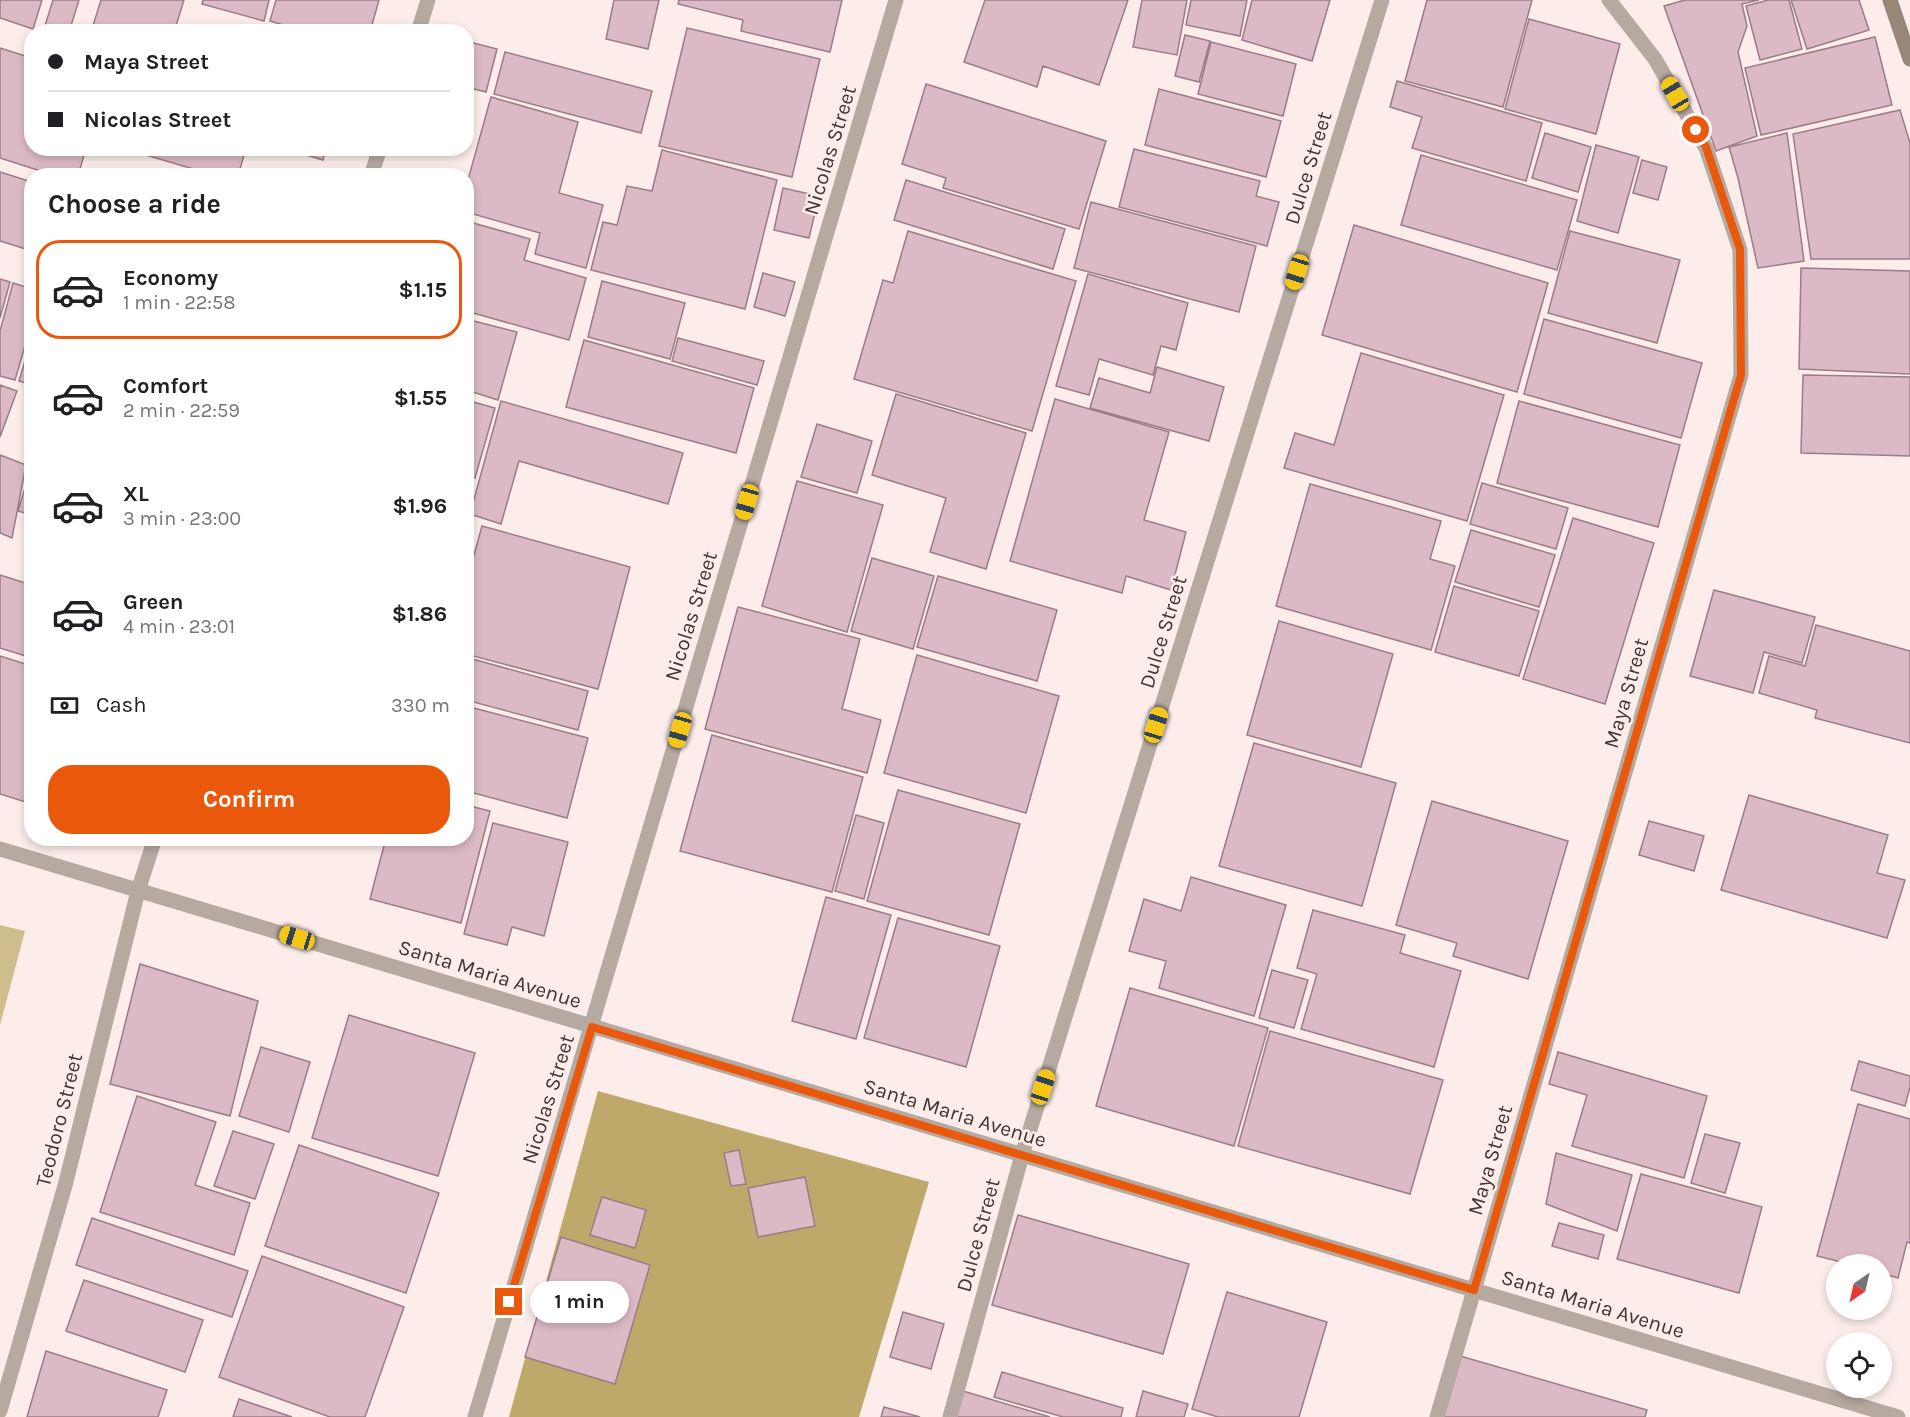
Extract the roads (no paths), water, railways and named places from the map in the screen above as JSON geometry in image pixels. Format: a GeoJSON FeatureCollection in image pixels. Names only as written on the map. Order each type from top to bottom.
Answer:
{"type":"FeatureCollection","features":[{"type":"Feature","properties":{"kind":"main road"},"geometry":{"type":"LineString","coordinates":[[1890,0],[1910,59]]}},
{"type":"Feature","properties":{"kind":"street"},"geometry":{"type":"LineString","coordinates":[[420,24],[428,0]]}},
{"type":"Feature","properties":{"kind":"street","name":"Nicolas Street"},"geometry":{"type":"LineString","coordinates":[[475,1417],[896,0]]}},
{"type":"Feature","properties":{"kind":"street","name":"Dulce Street"},"geometry":{"type":"LineString","coordinates":[[950,1417],[1022,1155],[1382,0]]}},
{"type":"Feature","properties":{"kind":"street","name":"Maya Street"},"geometry":{"type":"LineString","coordinates":[[1437,1417],[1741,375],[1740,249],[1706,147],[1655,59],[1609,0]]}},
{"type":"Feature","properties":{"kind":"street","name":"Teodoro Street"},"geometry":{"type":"LineString","coordinates":[[0,1411],[66,1182],[138,891],[152,846]]}},
{"type":"Feature","properties":{"kind":"street","name":"Santa Maria Avenue"},"geometry":{"type":"LineString","coordinates":[[0,849],[1898,1417]]}}]}
